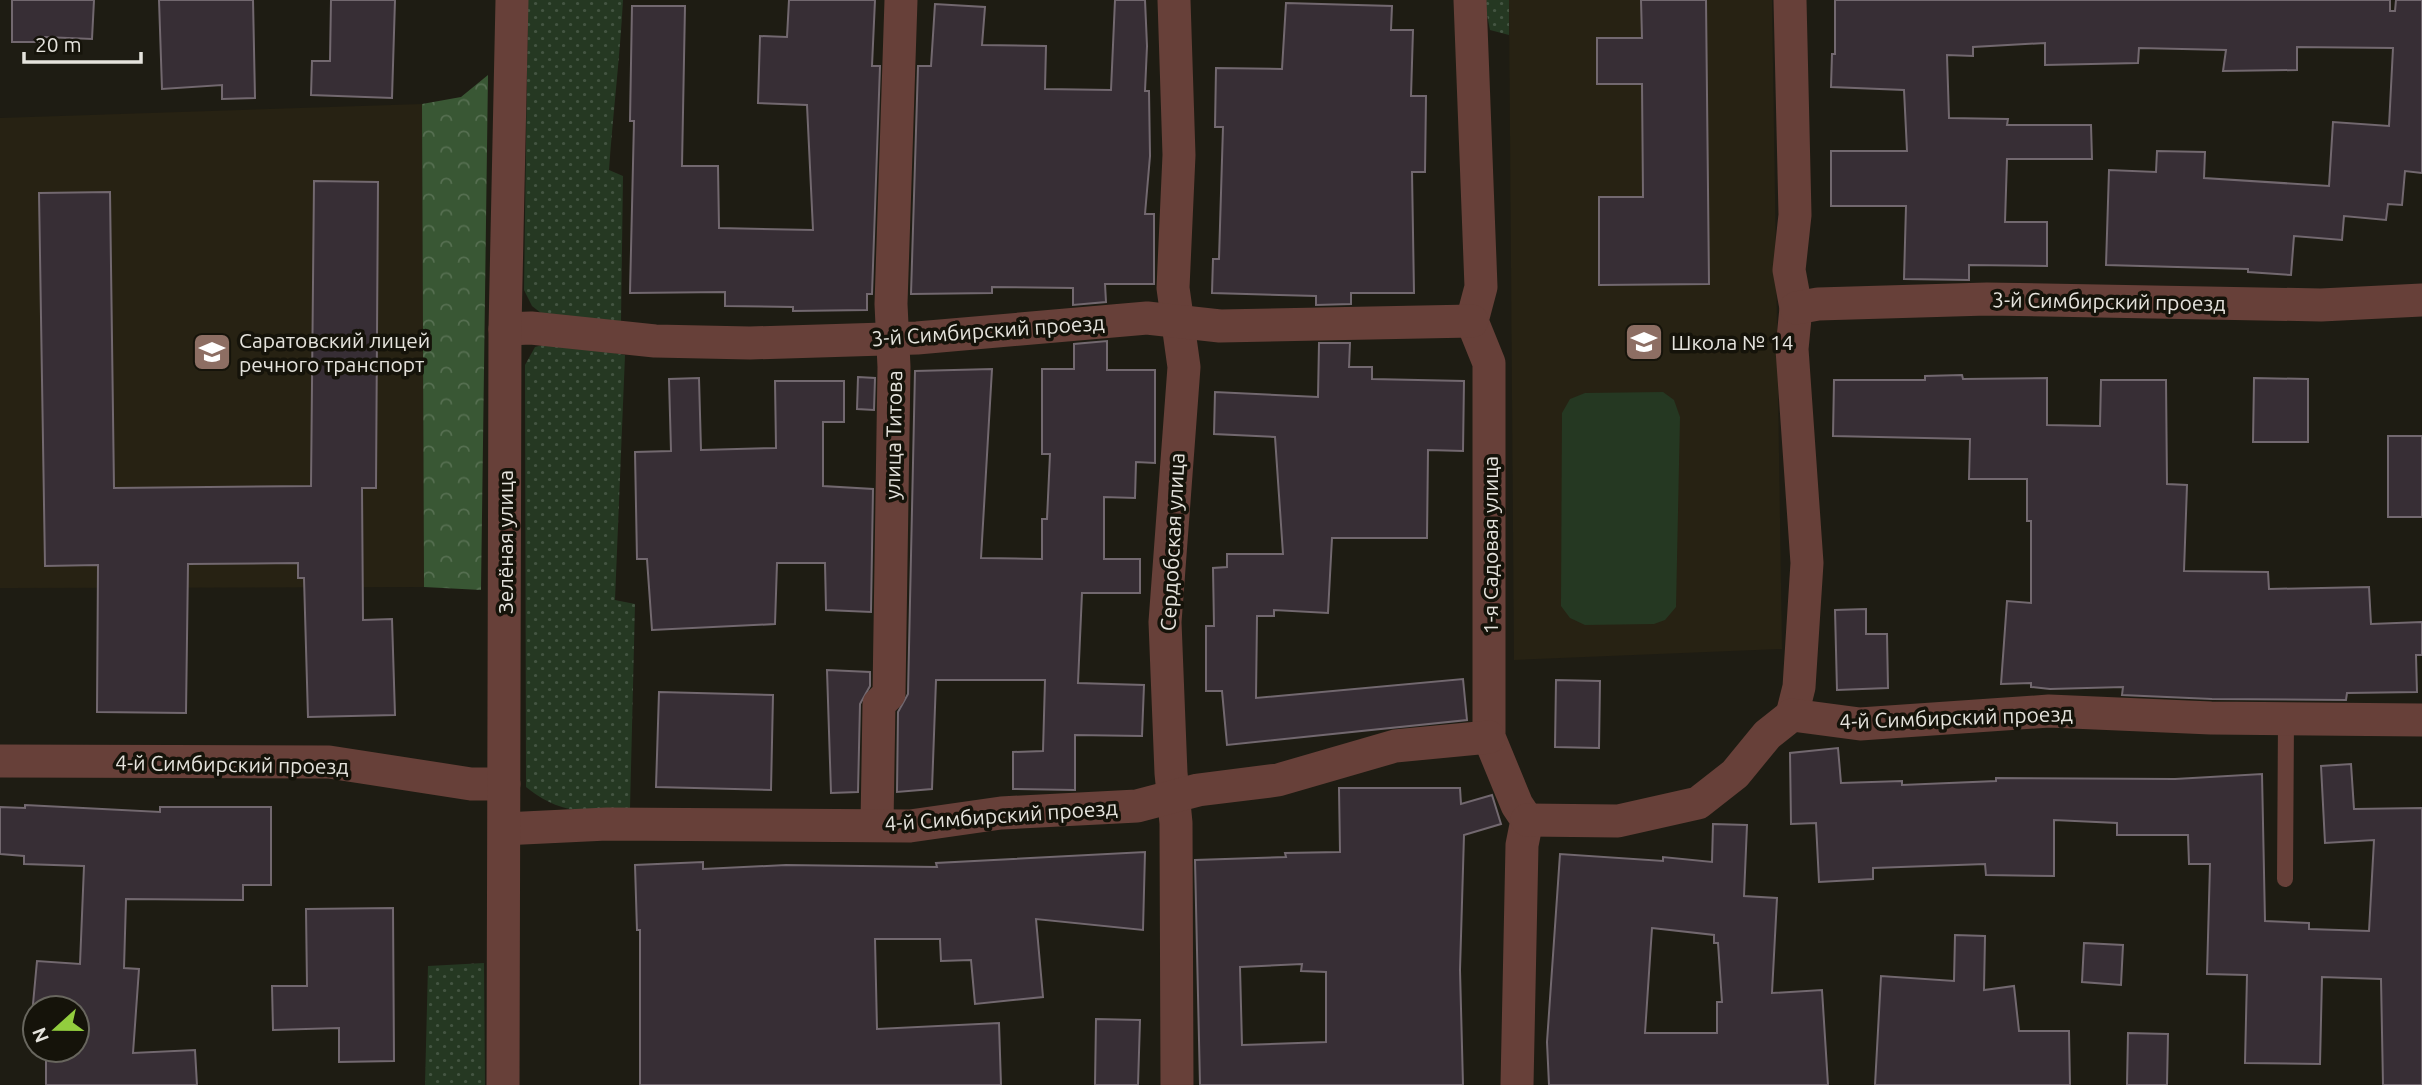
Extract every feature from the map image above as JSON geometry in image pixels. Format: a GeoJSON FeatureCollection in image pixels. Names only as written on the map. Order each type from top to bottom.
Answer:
{"type":"FeatureCollection","features":[{"type":"Feature","properties":{"kind":"street","name":"Зелёная улица"},"geometry":{"type":"LineString","coordinates":[[503,1085],[505,329],[512,0]]}},
{"type":"Feature","properties":{"kind":"street","name":"улица Титова"},"geometry":{"type":"LineString","coordinates":[[877,824],[879,705],[889,694],[894,338],[891,304],[901,0]]}},
{"type":"Feature","properties":{"kind":"street","name":"Сердобская улица"},"geometry":{"type":"LineString","coordinates":[[1174,0],[1179,155],[1173,288],[1175,322],[1184,367],[1165,622],[1174,796],[1177,1085]]}},
{"type":"Feature","properties":{"kind":"street"},"geometry":{"type":"LineString","coordinates":[[1471,0],[1481,287],[1472,321]]}},
{"type":"Feature","properties":{"kind":"street"},"geometry":{"type":"LineString","coordinates":[[1517,1085],[1521,845],[1527,820],[1618,821],[1698,803],[1735,774],[1767,735],[1792,715],[1799,687],[1807,563],[1792,349],[1796,308],[1789,270],[1795,215],[1790,0]]}},
{"type":"Feature","properties":{"kind":"street","name":"3-й Симбирский проезд"},"geometry":{"type":"LineString","coordinates":[[1796,308],[1818,304],[1987,299],[2321,305],[2422,300]]}},
{"type":"Feature","properties":{"kind":"street","name":"3-й Симбирский проезд"},"geometry":{"type":"LineString","coordinates":[[505,329],[531,328],[654,341],[750,343],[917,338],[1147,318],[1220,326],[1472,321]]}},
{"type":"Feature","properties":{"kind":"street","name":"1-я Садовая улица"},"geometry":{"type":"LineString","coordinates":[[1472,321],[1489,363],[1489,737],[1517,805],[1527,820]]}},
{"type":"Feature","properties":{"kind":"street","name":"4-й Симбирский проезд"},"geometry":{"type":"LineString","coordinates":[[1792,715],[1860,724],[2049,711],[2287,719],[2422,720]]}},
{"type":"Feature","properties":{"kind":"street","name":"4-й Симбирский проезд"},"geometry":{"type":"LineString","coordinates":[[505,829],[607,824],[910,826],[1000,813],[1137,806],[1174,796],[1278,780],[1395,746],[1489,737]]}},
{"type":"Feature","properties":{"kind":"street","name":"4-й Симбирский проезд"},"geometry":{"type":"LineString","coordinates":[[0,761],[329,762],[471,784],[504,784]]}},
{"type":"Feature","properties":{"kind":"lane"},"geometry":{"type":"LineString","coordinates":[[2285,879],[2287,719]]}},
{"type":"Feature","properties":{"kind":"shaded area","name":"Школа № 14"},"geometry":{"type":"Polygon","coordinates":[[[1509,0],[1772,0],[1782,649],[1514,660],[1509,0]]]}},
{"type":"Feature","properties":{"kind":"shaded area","name":"Саратовский лицей речного транспорт"},"geometry":{"type":"Polygon","coordinates":[[[422,104],[424,587],[0,588],[0,118],[422,104]]]}},
{"type":"Feature","properties":{"kind":"green space"},"geometry":{"type":"Polygon","coordinates":[[[528,0],[623,0],[609,170],[623,176],[621,322],[541,313],[532,306],[524,290],[528,0]]]}},
{"type":"Feature","properties":{"kind":"green space"},"geometry":{"type":"Polygon","coordinates":[[[1484,0],[1509,0],[1509,35],[1490,30],[1484,0]]]}},
{"type":"Feature","properties":{"kind":"green space"},"geometry":{"type":"Polygon","coordinates":[[[488,75],[481,590],[424,587],[422,104],[461,97],[488,75]]]}},
{"type":"Feature","properties":{"kind":"green space"},"geometry":{"type":"Polygon","coordinates":[[[553,342],[625,355],[615,600],[635,604],[630,809],[575,810],[539,797],[526,787],[525,365],[535,347],[553,342]]]}},
{"type":"Feature","properties":{"kind":"green space"},"geometry":{"type":"Polygon","coordinates":[[[1663,392],[1674,400],[1680,417],[1676,607],[1665,620],[1654,624],[1585,625],[1570,618],[1561,606],[1562,413],[1570,399],[1585,393],[1663,392]]]}},
{"type":"Feature","properties":{"kind":"green space"},"geometry":{"type":"Polygon","coordinates":[[[484,963],[485,1085],[425,1085],[428,966],[484,963]]]}},
{"type":"Feature","properties":{"kind":"building"},"geometry":{"type":"Polygon","coordinates":[[[12,0],[94,0],[92,39],[45,37],[45,42],[12,42],[12,0]]]}},
{"type":"Feature","properties":{"kind":"building"},"geometry":{"type":"Polygon","coordinates":[[[159,0],[253,0],[255,98],[222,99],[222,85],[162,89],[159,0]]]}},
{"type":"Feature","properties":{"kind":"building"},"geometry":{"type":"Polygon","coordinates":[[[331,0],[395,0],[392,98],[311,95],[312,61],[330,61],[331,0]]]}},
{"type":"Feature","properties":{"kind":"building"},"geometry":{"type":"Polygon","coordinates":[[[789,0],[875,0],[872,66],[880,66],[872,294],[867,294],[867,310],[793,311],[793,307],[725,306],[725,292],[630,293],[634,121],[630,121],[632,6],[685,6],[682,166],[718,166],[719,228],[813,230],[807,105],[758,103],[760,36],[787,37],[789,0]]]}},
{"type":"Feature","properties":{"kind":"building"},"geometry":{"type":"Polygon","coordinates":[[[1115,0],[1145,0],[1145,91],[1149,91],[1150,156],[1145,214],[1154,214],[1154,284],[1105,284],[1106,302],[1073,305],[1073,288],[992,287],[992,293],[911,294],[918,66],[931,66],[935,4],[985,7],[982,45],[1046,46],[1045,89],[1111,90],[1115,0]]]}},
{"type":"Feature","properties":{"kind":"building"},"geometry":{"type":"Polygon","coordinates":[[[1641,0],[1706,0],[1709,284],[1599,285],[1599,197],[1643,197],[1642,84],[1597,84],[1597,38],[1642,38],[1641,0]]]}},
{"type":"Feature","properties":{"kind":"building"},"geometry":{"type":"Polygon","coordinates":[[[1835,0],[2390,0],[2390,11],[2395,11],[2396,0],[2422,0],[2422,173],[2405,171],[2402,205],[2388,204],[2386,220],[2344,216],[2342,240],[2294,236],[2291,275],[2248,272],[2248,269],[2106,265],[2109,170],[2156,172],[2157,151],[2205,152],[2204,178],[2329,186],[2333,122],[2389,126],[2393,48],[2297,47],[2297,70],[2223,71],[2226,50],[2139,48],[2138,63],[2045,65],[2045,43],[1973,47],[1973,56],[1947,55],[1949,118],[2008,119],[2007,125],[2091,125],[2092,159],[2007,159],[2005,222],[2047,222],[2047,266],[1969,265],[1969,280],[1904,279],[1906,206],[1831,206],[1831,151],[1907,151],[1904,90],[1831,87],[1832,54],[1835,54],[1835,0]]]}},
{"type":"Feature","properties":{"kind":"building"},"geometry":{"type":"Polygon","coordinates":[[[1286,3],[1392,6],[1391,30],[1413,30],[1411,96],[1426,96],[1425,172],[1412,172],[1414,293],[1351,293],[1351,304],[1316,305],[1316,296],[1212,293],[1213,259],[1219,259],[1223,127],[1215,127],[1216,68],[1282,69],[1286,3]]]}},
{"type":"Feature","properties":{"kind":"building"},"geometry":{"type":"Polygon","coordinates":[[[314,181],[378,182],[376,488],[362,488],[363,620],[392,619],[395,715],[308,717],[304,578],[298,578],[298,563],[188,564],[186,713],[97,712],[98,565],[45,566],[39,193],[110,192],[114,488],[311,486],[314,181]]]}},
{"type":"Feature","properties":{"kind":"building"},"geometry":{"type":"Polygon","coordinates":[[[1107,341],[1107,370],[1155,370],[1155,463],[1136,462],[1135,498],[1104,497],[1104,559],[1140,559],[1140,593],[1082,593],[1078,683],[1144,685],[1142,736],[1075,735],[1075,790],[1013,789],[1013,752],[1043,751],[1045,680],[936,680],[932,789],[897,792],[898,712],[908,694],[915,371],[992,369],[981,558],[1042,559],[1042,519],[1047,519],[1050,454],[1042,454],[1042,369],[1074,369],[1074,344],[1107,341]]]}},
{"type":"Feature","properties":{"kind":"building"},"geometry":{"type":"Polygon","coordinates":[[[1319,343],[1350,343],[1349,367],[1372,367],[1372,379],[1464,381],[1463,451],[1428,450],[1427,538],[1332,538],[1328,613],[1274,610],[1274,616],[1257,616],[1256,698],[1463,679],[1467,720],[1227,745],[1222,691],[1206,691],[1206,626],[1214,626],[1213,568],[1227,567],[1227,554],[1283,554],[1275,437],[1214,434],[1215,392],[1318,397],[1319,343]]]}},
{"type":"Feature","properties":{"kind":"building"},"geometry":{"type":"Polygon","coordinates":[[[1962,375],[1963,379],[2047,378],[2047,425],[2100,426],[2101,380],[2166,380],[2167,484],[2187,485],[2184,571],[2268,572],[2269,589],[2369,587],[2371,624],[2422,622],[2422,655],[2416,655],[2417,692],[2347,693],[2346,700],[2212,699],[2122,695],[2123,687],[2050,689],[2031,687],[2031,683],[2001,684],[2007,601],[2031,603],[2031,521],[2027,521],[2027,479],[1969,479],[1970,439],[1833,436],[1834,380],[1925,380],[1925,376],[1962,375]]]}},
{"type":"Feature","properties":{"kind":"building"},"geometry":{"type":"Polygon","coordinates":[[[858,377],[875,378],[874,410],[857,409],[858,377]]]}},
{"type":"Feature","properties":{"kind":"building"},"geometry":{"type":"Polygon","coordinates":[[[699,378],[701,450],[776,448],[775,381],[844,381],[844,422],[823,422],[823,486],[873,489],[871,612],[826,610],[825,563],[777,563],[775,624],[652,630],[647,559],[637,559],[635,452],[671,451],[669,379],[699,378]]]}},
{"type":"Feature","properties":{"kind":"building"},"geometry":{"type":"Polygon","coordinates":[[[2254,378],[2308,379],[2308,442],[2253,442],[2254,378]]]}},
{"type":"Feature","properties":{"kind":"building"},"geometry":{"type":"Polygon","coordinates":[[[2388,436],[2422,436],[2422,517],[2388,517],[2388,436]]]}},
{"type":"Feature","properties":{"kind":"building"},"geometry":{"type":"Polygon","coordinates":[[[1866,609],[1866,634],[1887,634],[1888,688],[1837,690],[1835,610],[1866,609]]]}},
{"type":"Feature","properties":{"kind":"building"},"geometry":{"type":"Polygon","coordinates":[[[827,670],[870,672],[870,686],[860,704],[858,792],[831,793],[827,670]]]}},
{"type":"Feature","properties":{"kind":"building"},"geometry":{"type":"Polygon","coordinates":[[[1556,680],[1600,681],[1599,748],[1555,747],[1556,680]]]}},
{"type":"Feature","properties":{"kind":"building"},"geometry":{"type":"Polygon","coordinates":[[[659,692],[773,695],[771,790],[656,787],[659,692]]]}},
{"type":"Feature","properties":{"kind":"building"},"geometry":{"type":"Polygon","coordinates":[[[1838,748],[1841,783],[1902,781],[1902,785],[1996,781],[1996,778],[2175,779],[2262,774],[2265,921],[2309,923],[2309,929],[2369,931],[2374,840],[2325,843],[2321,766],[2351,764],[2354,809],[2422,808],[2422,1085],[2383,1085],[2381,979],[2322,977],[2320,1064],[2245,1063],[2247,975],[2207,974],[2210,864],[2189,864],[2188,835],[2117,835],[2117,823],[2054,820],[2054,876],[1986,875],[1985,864],[1873,868],[1873,879],[1819,882],[1816,823],[1791,824],[1790,753],[1838,748]]]}},
{"type":"Feature","properties":{"kind":"building"},"geometry":{"type":"Polygon","coordinates":[[[1339,788],[1460,788],[1461,804],[1492,795],[1501,824],[1464,835],[1460,970],[1463,1085],[1200,1085],[1195,860],[1340,852],[1339,788]],[[1302,964],[1240,967],[1242,1045],[1326,1042],[1326,972],[1301,971],[1302,964]]]}},
{"type":"Feature","properties":{"kind":"building"},"geometry":{"type":"Polygon","coordinates":[[[25,805],[160,812],[160,807],[271,807],[271,885],[243,885],[243,900],[126,899],[124,968],[139,969],[133,1053],[195,1050],[197,1085],[46,1085],[46,1064],[91,1064],[91,994],[34,994],[37,961],[80,964],[84,866],[24,864],[24,856],[0,854],[0,807],[25,808],[25,805]]]}},
{"type":"Feature","properties":{"kind":"building"},"geometry":{"type":"Polygon","coordinates":[[[1713,824],[1747,825],[1744,896],[1777,898],[1772,993],[1822,990],[1828,1085],[1549,1085],[1547,1042],[1560,854],[1663,861],[1663,857],[1712,862],[1713,824]],[[1652,928],[1645,1033],[1717,1033],[1717,1002],[1722,1002],[1718,943],[1714,943],[1714,935],[1652,928]]]}},
{"type":"Feature","properties":{"kind":"building"},"geometry":{"type":"Polygon","coordinates":[[[1145,852],[1143,930],[1036,919],[1043,997],[975,1004],[971,960],[941,961],[940,939],[875,939],[877,1029],[999,1023],[1001,1085],[640,1085],[640,930],[637,930],[635,865],[703,862],[703,869],[786,865],[937,867],[936,863],[1145,852]]]}},
{"type":"Feature","properties":{"kind":"building"},"geometry":{"type":"Polygon","coordinates":[[[393,908],[394,1061],[339,1062],[339,1028],[273,1030],[272,986],[307,986],[306,909],[393,908]]]}},
{"type":"Feature","properties":{"kind":"building"},"geometry":{"type":"Polygon","coordinates":[[[1955,935],[1985,936],[1984,990],[2014,986],[2019,1031],[2069,1031],[2070,1085],[1875,1085],[1881,976],[1954,981],[1955,935]]]}},
{"type":"Feature","properties":{"kind":"building"},"geometry":{"type":"Polygon","coordinates":[[[2084,943],[2123,945],[2121,985],[2082,982],[2084,943]]]}},
{"type":"Feature","properties":{"kind":"building"},"geometry":{"type":"Polygon","coordinates":[[[1096,1019],[1140,1020],[1138,1085],[1095,1085],[1096,1019]]]}},
{"type":"Feature","properties":{"kind":"building"},"geometry":{"type":"Polygon","coordinates":[[[2128,1033],[2168,1034],[2167,1085],[2127,1085],[2128,1033]]]}},
{"type":"Feature","properties":{"kind":"place","name":"Школа № 14"},"geometry":{"type":"Point","coordinates":[1644,342]}},
{"type":"Feature","properties":{"kind":"place","name":"Саратовский лицей речного транспорт"},"geometry":{"type":"Point","coordinates":[212,352]}}]}
